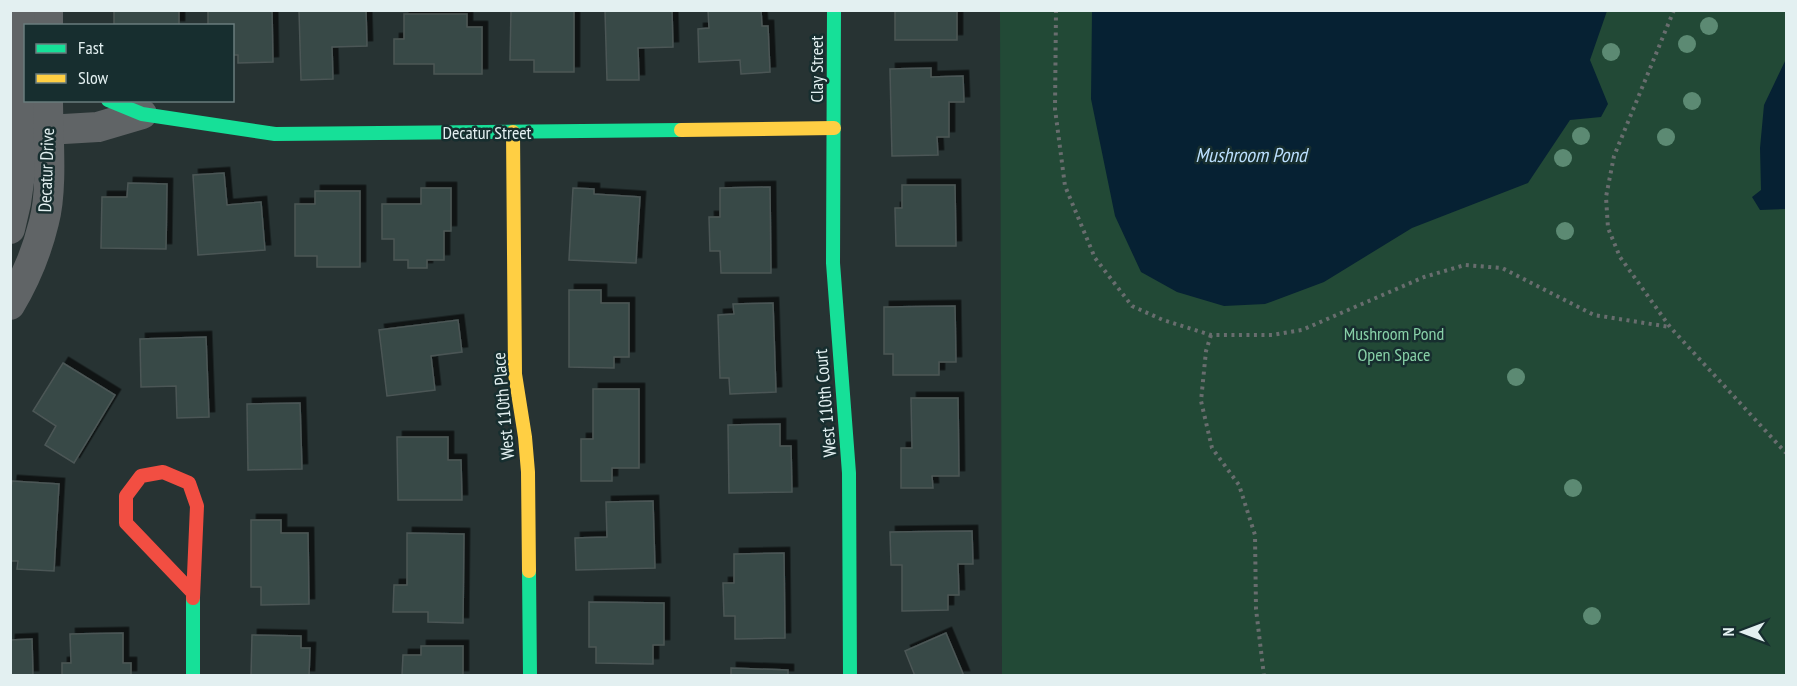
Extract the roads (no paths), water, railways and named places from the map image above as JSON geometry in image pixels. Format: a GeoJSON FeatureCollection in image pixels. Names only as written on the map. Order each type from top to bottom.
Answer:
{"type":"FeatureCollection","features":[{"type":"Feature","properties":{"kind":"street","name":"Decatur Drive"},"geometry":{"type":"LineString","coordinates":[[20,10],[24,42]]}},
{"type":"Feature","properties":{"kind":"street","name":"Clay Street"},"geometry":{"type":"LineString","coordinates":[[834,10],[834,128]]}},
{"type":"Feature","properties":{"kind":"street","name":"Decatur Drive"},"geometry":{"type":"LineString","coordinates":[[10,305],[33,258],[45,221],[49,174],[35,131],[31,102]]}},
{"type":"Feature","properties":{"kind":"street","name":"Decatur Street"},"geometry":{"type":"LineString","coordinates":[[113,102],[142,114],[275,134],[834,128]]}},
{"type":"Feature","properties":{"kind":"street","name":"Decatur Street"},"geometry":{"type":"LineString","coordinates":[[35,131],[98,127],[142,114]]}},
{"type":"Feature","properties":{"kind":"street","name":"West 110th Court"},"geometry":{"type":"LineString","coordinates":[[834,128],[833,263],[849,472],[850,675]]}},
{"type":"Feature","properties":{"kind":"street","name":"Decatur Drive"},"geometry":{"type":"LineString","coordinates":[[10,229],[22,161],[35,131]]}},
{"type":"Feature","properties":{"kind":"street","name":"West 110th Place"},"geometry":{"type":"LineString","coordinates":[[513,132],[515,374],[528,472],[530,675]]}},
{"type":"Feature","properties":{"kind":"street"},"geometry":{"type":"LineString","coordinates":[[193,593],[126,523],[126,496],[141,476],[163,472],[189,483],[197,506],[193,593],[193,675]]}},
{"type":"Feature","properties":{"kind":"water","name":"Mushroom Pond"},"geometry":{"type":"Polygon","coordinates":[[[1092,11],[1607,11],[1590,60],[1608,104],[1601,117],[1570,120],[1528,183],[1412,228],[1324,282],[1265,304],[1224,306],[1177,292],[1141,272],[1115,216],[1091,99],[1092,11]]]}},
{"type":"Feature","properties":{"kind":"water"},"geometry":{"type":"Polygon","coordinates":[[[1786,59],[1786,209],[1760,210],[1752,197],[1761,190],[1760,148],[1764,105],[1786,59]]]}},
{"type":"Feature","properties":{"kind":"park label","name":"Mushroom Pond Open Space"},"geometry":{"type":"Point","coordinates":[1394,343]}}]}
